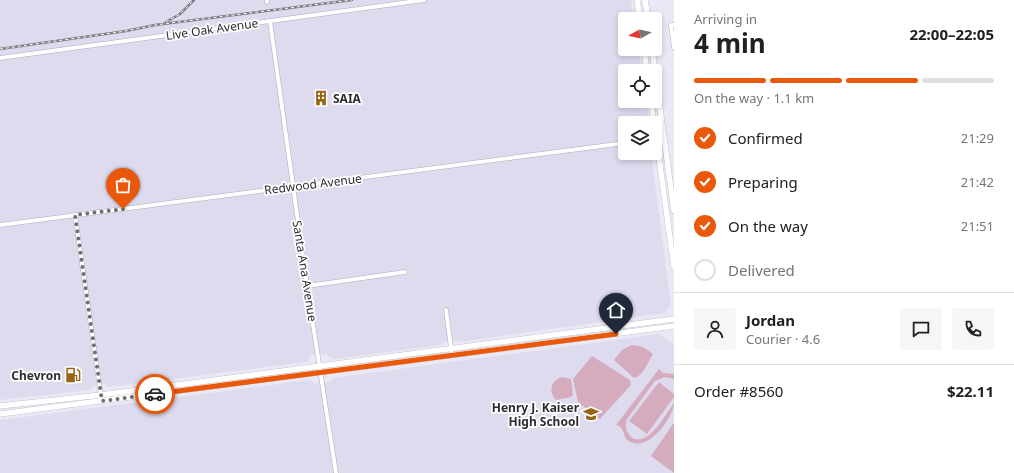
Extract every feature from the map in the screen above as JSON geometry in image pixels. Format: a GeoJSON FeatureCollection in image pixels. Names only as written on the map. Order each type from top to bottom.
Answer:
{"type":"FeatureCollection","features":[{"type":"Feature","properties":{"kind":"main road"},"geometry":{"type":"LineString","coordinates":[[637,0],[639,12]]}},
{"type":"Feature","properties":{"kind":"main road"},"geometry":{"type":"LineString","coordinates":[[645,0],[647,12]]}},
{"type":"Feature","properties":{"kind":"main road"},"geometry":{"type":"LineString","coordinates":[[660,108],[674,211]]}},
{"type":"Feature","properties":{"kind":"main road"},"geometry":{"type":"LineString","coordinates":[[659,160],[674,267]]}},
{"type":"Feature","properties":{"kind":"main road"},"geometry":{"type":"LineString","coordinates":[[0,406],[101,398],[321,372],[674,319]]}},
{"type":"Feature","properties":{"kind":"main road"},"geometry":{"type":"LineString","coordinates":[[0,414],[320,366],[674,326]]}},
{"type":"Feature","properties":{"kind":"street","name":"Live Oak Avenue"},"geometry":{"type":"LineString","coordinates":[[0,58],[424,0]]}},
{"type":"Feature","properties":{"kind":"street","name":"Santa Ana Avenue"},"geometry":{"type":"LineString","coordinates":[[270,21],[307,286],[336,473]]}},
{"type":"Feature","properties":{"kind":"street"},"geometry":{"type":"LineString","coordinates":[[672,25],[674,48]]}},
{"type":"Feature","properties":{"kind":"street","name":"Redwood Avenue"},"geometry":{"type":"LineString","coordinates":[[0,225],[618,144]]}},
{"type":"Feature","properties":{"kind":"street"},"geometry":{"type":"LineString","coordinates":[[379,170],[380,176]]}},
{"type":"Feature","properties":{"kind":"street"},"geometry":{"type":"LineString","coordinates":[[75,215],[101,398]]}},
{"type":"Feature","properties":{"kind":"street"},"geometry":{"type":"LineString","coordinates":[[307,286],[405,272]]}},
{"type":"Feature","properties":{"kind":"street"},"geometry":{"type":"LineString","coordinates":[[446,310],[452,352]]}},
{"type":"Feature","properties":{"kind":"shaded area"},"geometry":{"type":"Polygon","coordinates":[[[0,0],[631,0],[633,12],[618,12],[618,56],[639,56],[641,64],[618,64],[618,108],[647,108],[648,116],[618,116],[618,160],[652,160],[671,305],[665,313],[459,342],[456,340],[445,342],[441,345],[334,359],[325,354],[311,355],[306,362],[108,387],[104,384],[94,386],[90,390],[0,400],[0,0]]]}},
{"type":"Feature","properties":{"kind":"shaded area"},"geometry":{"type":"Polygon","coordinates":[[[659,334],[674,345],[674,473],[0,473],[0,420],[310,380],[315,384],[329,382],[333,378],[659,334]]]}},
{"type":"Feature","properties":{"kind":"shaded area"},"geometry":{"type":"Polygon","coordinates":[[[632,345],[643,347],[653,354],[643,372],[634,378],[614,360],[622,350],[632,345]]]}},
{"type":"Feature","properties":{"kind":"shaded area"},"geometry":{"type":"Polygon","coordinates":[[[592,356],[630,380],[631,385],[600,419],[578,402],[573,379],[592,356]]]}},
{"type":"Feature","properties":{"kind":"shaded area"},"geometry":{"type":"Polygon","coordinates":[[[659,369],[663,373],[674,374],[674,379],[665,377],[655,381],[627,419],[626,428],[628,433],[634,439],[647,437],[657,427],[674,403],[673,409],[666,423],[654,436],[641,443],[630,442],[626,439],[621,427],[616,425],[659,369]]]}},
{"type":"Feature","properties":{"kind":"shaded area"},"geometry":{"type":"Polygon","coordinates":[[[562,377],[571,379],[573,395],[571,397],[556,400],[551,390],[552,386],[558,378],[562,377]]]}},
{"type":"Feature","properties":{"kind":"shaded area"},"geometry":{"type":"Polygon","coordinates":[[[659,382],[674,394],[674,397],[647,434],[629,421],[659,382]]]}},
{"type":"Feature","properties":{"kind":"shaded area"},"geometry":{"type":"Polygon","coordinates":[[[674,424],[674,473],[651,456],[674,424]]]}},
{"type":"Feature","properties":{"kind":"railway"},"geometry":{"type":"LineString","coordinates":[[166,22],[180,14],[194,0]]}},
{"type":"Feature","properties":{"kind":"railway"},"geometry":{"type":"LineString","coordinates":[[0,49],[126,31],[155,25],[352,0]]}},
{"type":"Feature","properties":{"kind":"way so far"},"geometry":{"type":"LineString","coordinates":[[123,209],[75,215],[102,401],[155,394]]}},
{"type":"Feature","properties":{"kind":"place","name":"SAIA"},"geometry":{"type":"Point","coordinates":[321,98]}},
{"type":"Feature","properties":{"kind":"place","name":"Chevron"},"geometry":{"type":"Point","coordinates":[73,375]}},
{"type":"Feature","properties":{"kind":"place","name":"Henry J. Kaiser High School"},"geometry":{"type":"Point","coordinates":[591,414]}},
{"type":"Feature","properties":{"kind":"route"},"geometry":{"type":"LineString","coordinates":[[155,394],[328,372],[452,354],[616,334]]}}]}
